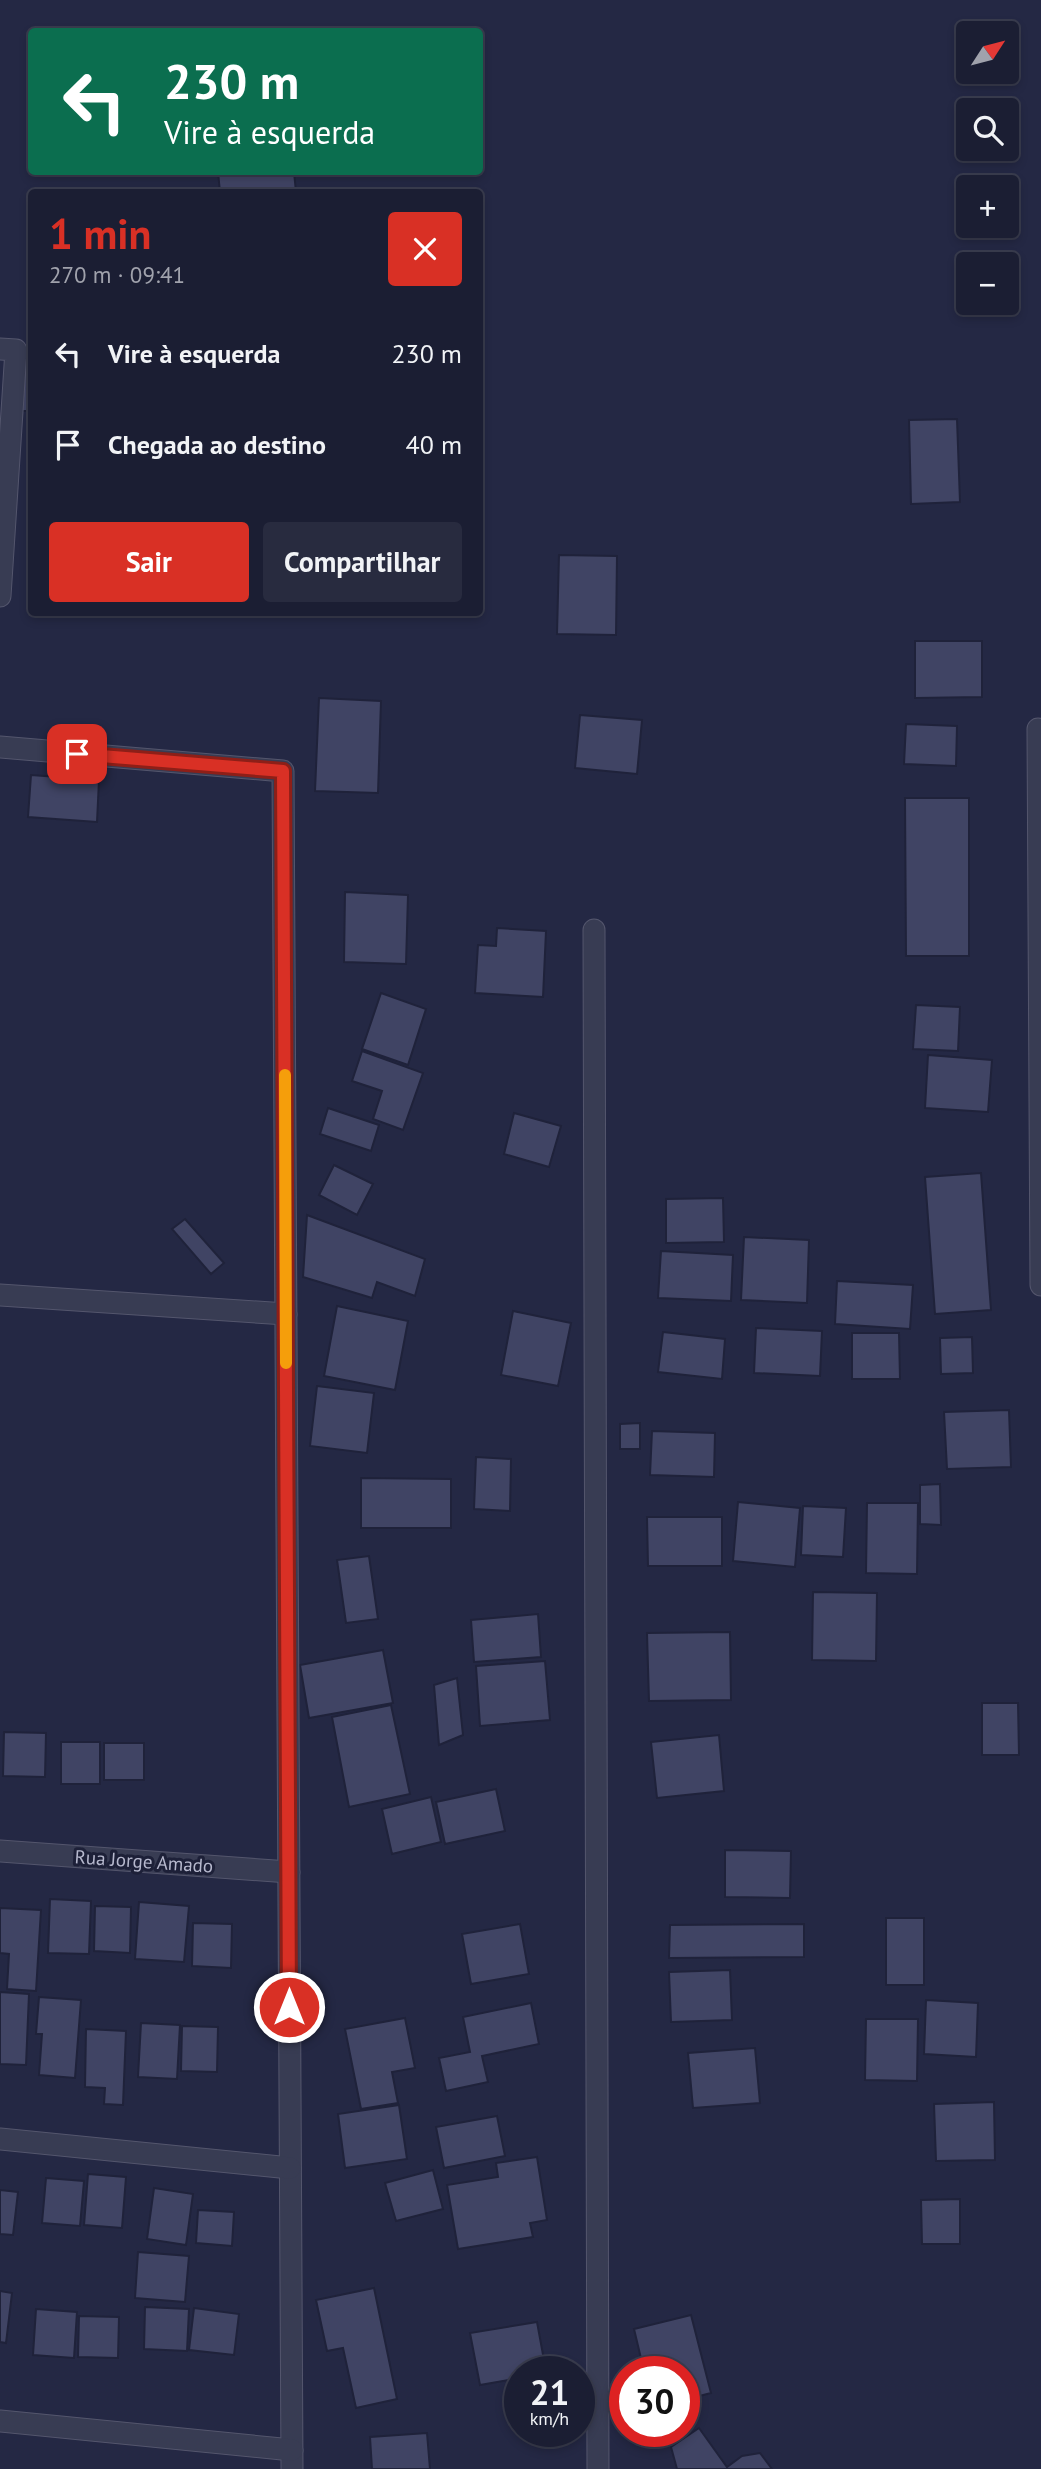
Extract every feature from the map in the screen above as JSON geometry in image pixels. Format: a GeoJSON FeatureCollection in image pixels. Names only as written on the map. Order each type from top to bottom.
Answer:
{"type":"FeatureCollection","features":[{"type":"Feature","properties":{"kind":"street"},"geometry":{"type":"LineString","coordinates":[[0,596],[8,349]]}},
{"type":"Feature","properties":{"kind":"street"},"geometry":{"type":"LineString","coordinates":[[1038,729],[1041,1285]]}},
{"type":"Feature","properties":{"kind":"street"},"geometry":{"type":"LineString","coordinates":[[0,747],[283,771],[292,2460],[0,2421]]}},
{"type":"Feature","properties":{"kind":"street"},"geometry":{"type":"LineString","coordinates":[[594,930],[598,2469]]}},
{"type":"Feature","properties":{"kind":"street"},"geometry":{"type":"LineString","coordinates":[[0,1295],[286,1314]]}},
{"type":"Feature","properties":{"kind":"street","name":"Rua Jorge Amado"},"geometry":{"type":"LineString","coordinates":[[0,1851],[289,1872]]}},
{"type":"Feature","properties":{"kind":"street"},"geometry":{"type":"LineString","coordinates":[[0,2139],[290,2168]]}},
{"type":"Feature","properties":{"kind":"building"},"geometry":{"type":"Polygon","coordinates":[[[218,175],[294,175],[296,189],[220,189],[218,175]]]}},
{"type":"Feature","properties":{"kind":"building"},"geometry":{"type":"Polygon","coordinates":[[[23,370],[28,371],[28,411],[22,411],[23,370]]]}},
{"type":"Feature","properties":{"kind":"building"},"geometry":{"type":"Polygon","coordinates":[[[957,419],[960,502],[911,504],[909,420],[957,419]]]}},
{"type":"Feature","properties":{"kind":"building"},"geometry":{"type":"Polygon","coordinates":[[[559,555],[617,556],[616,635],[557,634],[559,555]]]}},
{"type":"Feature","properties":{"kind":"building"},"geometry":{"type":"Polygon","coordinates":[[[915,641],[982,641],[982,697],[915,698],[915,641]]]}},
{"type":"Feature","properties":{"kind":"building"},"geometry":{"type":"Polygon","coordinates":[[[319,698],[381,701],[378,793],[315,791],[319,698]]]}},
{"type":"Feature","properties":{"kind":"building"},"geometry":{"type":"Polygon","coordinates":[[[580,715],[642,720],[637,774],[575,768],[580,715]]]}},
{"type":"Feature","properties":{"kind":"building"},"geometry":{"type":"Polygon","coordinates":[[[906,724],[957,726],[956,766],[904,764],[906,724]]]}},
{"type":"Feature","properties":{"kind":"building"},"geometry":{"type":"Polygon","coordinates":[[[31,775],[99,780],[97,822],[28,817],[31,775]]]}},
{"type":"Feature","properties":{"kind":"building"},"geometry":{"type":"Polygon","coordinates":[[[905,798],[969,798],[969,956],[906,956],[905,798]]]}},
{"type":"Feature","properties":{"kind":"building"},"geometry":{"type":"Polygon","coordinates":[[[345,892],[408,895],[406,964],[344,962],[345,892]]]}},
{"type":"Feature","properties":{"kind":"building"},"geometry":{"type":"Polygon","coordinates":[[[497,928],[546,931],[543,997],[475,993],[478,945],[496,946],[497,928]]]}},
{"type":"Feature","properties":{"kind":"building"},"geometry":{"type":"Polygon","coordinates":[[[381,993],[426,1009],[408,1065],[362,1049],[381,993]]]}},
{"type":"Feature","properties":{"kind":"building"},"geometry":{"type":"Polygon","coordinates":[[[916,1005],[960,1007],[958,1051],[913,1049],[916,1005]]]}},
{"type":"Feature","properties":{"kind":"building"},"geometry":{"type":"Polygon","coordinates":[[[362,1051],[423,1073],[403,1130],[373,1119],[382,1091],[352,1081],[362,1051]]]}},
{"type":"Feature","properties":{"kind":"building"},"geometry":{"type":"Polygon","coordinates":[[[928,1055],[992,1060],[988,1112],[925,1108],[928,1055]]]}},
{"type":"Feature","properties":{"kind":"building"},"geometry":{"type":"Polygon","coordinates":[[[328,1108],[379,1125],[371,1151],[320,1134],[328,1108]]]}},
{"type":"Feature","properties":{"kind":"building"},"geometry":{"type":"Polygon","coordinates":[[[514,1113],[561,1126],[549,1167],[504,1154],[514,1113]]]}},
{"type":"Feature","properties":{"kind":"building"},"geometry":{"type":"Polygon","coordinates":[[[334,1165],[373,1184],[357,1215],[319,1195],[334,1165]]]}},
{"type":"Feature","properties":{"kind":"building"},"geometry":{"type":"Polygon","coordinates":[[[981,1173],[991,1310],[935,1314],[925,1177],[981,1173]]]}},
{"type":"Feature","properties":{"kind":"building"},"geometry":{"type":"Polygon","coordinates":[[[723,1198],[724,1242],[666,1243],[666,1199],[723,1198]]]}},
{"type":"Feature","properties":{"kind":"building"},"geometry":{"type":"Polygon","coordinates":[[[307,1215],[425,1259],[415,1296],[377,1282],[372,1298],[303,1277],[307,1215]]]}},
{"type":"Feature","properties":{"kind":"building"},"geometry":{"type":"Polygon","coordinates":[[[185,1219],[224,1263],[211,1274],[172,1229],[185,1219]]]}},
{"type":"Feature","properties":{"kind":"building"},"geometry":{"type":"Polygon","coordinates":[[[744,1237],[809,1240],[807,1303],[741,1300],[744,1237]]]}},
{"type":"Feature","properties":{"kind":"building"},"geometry":{"type":"Polygon","coordinates":[[[661,1251],[733,1255],[731,1301],[658,1298],[661,1251]]]}},
{"type":"Feature","properties":{"kind":"building"},"geometry":{"type":"Polygon","coordinates":[[[837,1281],[913,1285],[910,1329],[835,1324],[837,1281]]]}},
{"type":"Feature","properties":{"kind":"building"},"geometry":{"type":"Polygon","coordinates":[[[337,1306],[408,1321],[395,1390],[324,1376],[337,1306]]]}},
{"type":"Feature","properties":{"kind":"building"},"geometry":{"type":"Polygon","coordinates":[[[513,1311],[571,1323],[558,1386],[501,1375],[513,1311]]]}},
{"type":"Feature","properties":{"kind":"building"},"geometry":{"type":"Polygon","coordinates":[[[756,1328],[822,1331],[820,1376],[754,1373],[756,1328]]]}},
{"type":"Feature","properties":{"kind":"building"},"geometry":{"type":"Polygon","coordinates":[[[663,1332],[725,1339],[722,1379],[658,1372],[663,1332]]]}},
{"type":"Feature","properties":{"kind":"building"},"geometry":{"type":"Polygon","coordinates":[[[852,1333],[899,1333],[900,1379],[852,1379],[852,1333]]]}},
{"type":"Feature","properties":{"kind":"building"},"geometry":{"type":"Polygon","coordinates":[[[972,1337],[973,1373],[941,1374],[940,1338],[972,1337]]]}},
{"type":"Feature","properties":{"kind":"building"},"geometry":{"type":"Polygon","coordinates":[[[317,1386],[374,1393],[367,1453],[310,1446],[317,1386]]]}},
{"type":"Feature","properties":{"kind":"building"},"geometry":{"type":"Polygon","coordinates":[[[1009,1410],[1011,1467],[947,1469],[944,1412],[1009,1410]]]}},
{"type":"Feature","properties":{"kind":"building"},"geometry":{"type":"Polygon","coordinates":[[[640,1423],[640,1449],[620,1449],[620,1424],[640,1423]]]}},
{"type":"Feature","properties":{"kind":"building"},"geometry":{"type":"Polygon","coordinates":[[[652,1431],[715,1433],[714,1477],[650,1475],[652,1431]]]}},
{"type":"Feature","properties":{"kind":"building"},"geometry":{"type":"Polygon","coordinates":[[[476,1457],[511,1459],[510,1511],[474,1509],[476,1457]]]}},
{"type":"Feature","properties":{"kind":"building"},"geometry":{"type":"Polygon","coordinates":[[[361,1478],[451,1479],[451,1528],[361,1528],[361,1478]]]}},
{"type":"Feature","properties":{"kind":"building"},"geometry":{"type":"Polygon","coordinates":[[[940,1484],[941,1525],[920,1524],[920,1485],[940,1484]]]}},
{"type":"Feature","properties":{"kind":"building"},"geometry":{"type":"Polygon","coordinates":[[[738,1502],[800,1508],[795,1567],[733,1561],[738,1502]]]}},
{"type":"Feature","properties":{"kind":"building"},"geometry":{"type":"Polygon","coordinates":[[[867,1503],[918,1503],[917,1574],[866,1573],[867,1503]]]}},
{"type":"Feature","properties":{"kind":"building"},"geometry":{"type":"Polygon","coordinates":[[[803,1506],[846,1508],[843,1557],[801,1555],[803,1506]]]}},
{"type":"Feature","properties":{"kind":"building"},"geometry":{"type":"Polygon","coordinates":[[[647,1517],[722,1517],[722,1566],[648,1566],[647,1517]]]}},
{"type":"Feature","properties":{"kind":"building"},"geometry":{"type":"Polygon","coordinates":[[[369,1556],[378,1619],[346,1623],[337,1560],[369,1556]]]}},
{"type":"Feature","properties":{"kind":"building"},"geometry":{"type":"Polygon","coordinates":[[[813,1592],[877,1593],[876,1661],[812,1660],[813,1592]]]}},
{"type":"Feature","properties":{"kind":"building"},"geometry":{"type":"Polygon","coordinates":[[[538,1614],[541,1657],[474,1662],[471,1620],[538,1614]]]}},
{"type":"Feature","properties":{"kind":"building"},"geometry":{"type":"Polygon","coordinates":[[[730,1632],[731,1700],[649,1701],[647,1633],[730,1632]]]}},
{"type":"Feature","properties":{"kind":"building"},"geometry":{"type":"Polygon","coordinates":[[[383,1650],[393,1703],[309,1718],[300,1665],[383,1650]]]}},
{"type":"Feature","properties":{"kind":"building"},"geometry":{"type":"Polygon","coordinates":[[[545,1661],[550,1720],[480,1726],[476,1666],[545,1661]]]}},
{"type":"Feature","properties":{"kind":"building"},"geometry":{"type":"Polygon","coordinates":[[[457,1678],[463,1735],[439,1745],[434,1685],[457,1678]]]}},
{"type":"Feature","properties":{"kind":"building"},"geometry":{"type":"Polygon","coordinates":[[[982,1703],[1018,1703],[1019,1755],[982,1755],[982,1703]]]}},
{"type":"Feature","properties":{"kind":"building"},"geometry":{"type":"Polygon","coordinates":[[[391,1705],[410,1794],[349,1807],[332,1717],[391,1705]]]}},
{"type":"Feature","properties":{"kind":"building"},"geometry":{"type":"Polygon","coordinates":[[[4,1732],[46,1733],[45,1777],[3,1776],[4,1732]]]}},
{"type":"Feature","properties":{"kind":"building"},"geometry":{"type":"Polygon","coordinates":[[[719,1735],[724,1791],[657,1798],[651,1742],[719,1735]]]}},
{"type":"Feature","properties":{"kind":"building"},"geometry":{"type":"Polygon","coordinates":[[[61,1742],[100,1742],[100,1784],[61,1784],[61,1742]]]}},
{"type":"Feature","properties":{"kind":"building"},"geometry":{"type":"Polygon","coordinates":[[[104,1743],[144,1743],[144,1780],[104,1780],[104,1743]]]}},
{"type":"Feature","properties":{"kind":"building"},"geometry":{"type":"Polygon","coordinates":[[[496,1789],[505,1831],[445,1844],[436,1802],[496,1789]]]}},
{"type":"Feature","properties":{"kind":"building"},"geometry":{"type":"Polygon","coordinates":[[[431,1797],[441,1842],[392,1854],[382,1809],[431,1797]]]}},
{"type":"Feature","properties":{"kind":"building"},"geometry":{"type":"Polygon","coordinates":[[[725,1850],[791,1851],[790,1898],[725,1897],[725,1850]]]}},
{"type":"Feature","properties":{"kind":"building"},"geometry":{"type":"Polygon","coordinates":[[[50,1899],[91,1901],[89,1954],[48,1953],[50,1899]]]}},
{"type":"Feature","properties":{"kind":"building"},"geometry":{"type":"Polygon","coordinates":[[[139,1902],[189,1906],[184,1962],[135,1959],[139,1902]]]}},
{"type":"Feature","properties":{"kind":"building"},"geometry":{"type":"Polygon","coordinates":[[[95,1906],[131,1907],[130,1953],[94,1951],[95,1906]]]}},
{"type":"Feature","properties":{"kind":"building"},"geometry":{"type":"Polygon","coordinates":[[[0,1908],[41,1910],[36,1991],[7,1989],[9,1954],[0,1953],[0,1908]]]}},
{"type":"Feature","properties":{"kind":"building"},"geometry":{"type":"Polygon","coordinates":[[[886,1918],[924,1918],[924,1985],[886,1985],[886,1918]]]}},
{"type":"Feature","properties":{"kind":"building"},"geometry":{"type":"Polygon","coordinates":[[[193,1923],[232,1924],[231,1968],[192,1966],[193,1923]]]}},
{"type":"Feature","properties":{"kind":"building"},"geometry":{"type":"Polygon","coordinates":[[[520,1924],[529,1974],[471,1984],[462,1934],[520,1924]]]}},
{"type":"Feature","properties":{"kind":"building"},"geometry":{"type":"Polygon","coordinates":[[[804,1924],[804,1957],[669,1958],[670,1925],[804,1924]]]}},
{"type":"Feature","properties":{"kind":"building"},"geometry":{"type":"Polygon","coordinates":[[[730,1970],[732,2020],[671,2022],[669,1972],[730,1970]]]}},
{"type":"Feature","properties":{"kind":"building"},"geometry":{"type":"Polygon","coordinates":[[[0,1992],[29,1994],[26,2065],[0,2064],[0,1992]]]}},
{"type":"Feature","properties":{"kind":"building"},"geometry":{"type":"Polygon","coordinates":[[[39,1997],[81,2000],[75,2078],[39,2075],[42,2034],[36,2034],[39,1997]]]}},
{"type":"Feature","properties":{"kind":"building"},"geometry":{"type":"Polygon","coordinates":[[[926,2000],[978,2003],[976,2057],[924,2054],[926,2000]]]}},
{"type":"Feature","properties":{"kind":"building"},"geometry":{"type":"Polygon","coordinates":[[[531,2003],[539,2044],[482,2056],[488,2082],[446,2091],[439,2058],[470,2052],[463,2017],[531,2003]]]}},
{"type":"Feature","properties":{"kind":"building"},"geometry":{"type":"Polygon","coordinates":[[[405,2018],[415,2068],[392,2072],[398,2103],[361,2109],[345,2029],[405,2018]]]}},
{"type":"Feature","properties":{"kind":"building"},"geometry":{"type":"Polygon","coordinates":[[[866,2019],[918,2019],[917,2081],[865,2080],[866,2019]]]}},
{"type":"Feature","properties":{"kind":"building"},"geometry":{"type":"Polygon","coordinates":[[[141,2023],[180,2025],[177,2079],[138,2077],[141,2023]]]}},
{"type":"Feature","properties":{"kind":"building"},"geometry":{"type":"Polygon","coordinates":[[[182,2026],[218,2027],[217,2072],[181,2071],[182,2026]]]}},
{"type":"Feature","properties":{"kind":"building"},"geometry":{"type":"Polygon","coordinates":[[[86,2029],[126,2031],[123,2105],[104,2104],[105,2088],[85,2087],[86,2029]]]}},
{"type":"Feature","properties":{"kind":"building"},"geometry":{"type":"Polygon","coordinates":[[[755,2048],[760,2103],[693,2108],[688,2053],[755,2048]]]}},
{"type":"Feature","properties":{"kind":"building"},"geometry":{"type":"Polygon","coordinates":[[[994,2102],[995,2160],[936,2161],[934,2104],[994,2102]]]}},
{"type":"Feature","properties":{"kind":"building"},"geometry":{"type":"Polygon","coordinates":[[[399,2105],[407,2159],[345,2168],[338,2114],[399,2105]]]}},
{"type":"Feature","properties":{"kind":"building"},"geometry":{"type":"Polygon","coordinates":[[[497,2116],[505,2156],[444,2168],[436,2127],[497,2116]]]}},
{"type":"Feature","properties":{"kind":"building"},"geometry":{"type":"Polygon","coordinates":[[[537,2157],[547,2220],[530,2223],[533,2237],[458,2249],[447,2185],[498,2177],[496,2163],[537,2157]]]}},
{"type":"Feature","properties":{"kind":"building"},"geometry":{"type":"Polygon","coordinates":[[[433,2170],[443,2209],[396,2221],[385,2183],[433,2170]]]}},
{"type":"Feature","properties":{"kind":"building"},"geometry":{"type":"Polygon","coordinates":[[[88,2174],[126,2177],[122,2228],[84,2225],[88,2174]]]}},
{"type":"Feature","properties":{"kind":"building"},"geometry":{"type":"Polygon","coordinates":[[[46,2178],[84,2181],[80,2226],[42,2223],[46,2178]]]}},
{"type":"Feature","properties":{"kind":"building"},"geometry":{"type":"Polygon","coordinates":[[[154,2188],[193,2194],[186,2245],[147,2239],[154,2188]]]}},
{"type":"Feature","properties":{"kind":"building"},"geometry":{"type":"Polygon","coordinates":[[[0,2190],[18,2192],[13,2235],[0,2234],[0,2190]]]}},
{"type":"Feature","properties":{"kind":"building"},"geometry":{"type":"Polygon","coordinates":[[[960,2199],[960,2244],[922,2244],[921,2200],[960,2199]]]}},
{"type":"Feature","properties":{"kind":"building"},"geometry":{"type":"Polygon","coordinates":[[[198,2210],[234,2212],[232,2246],[196,2243],[198,2210]]]}},
{"type":"Feature","properties":{"kind":"building"},"geometry":{"type":"Polygon","coordinates":[[[138,2252],[189,2256],[185,2302],[135,2298],[138,2252]]]}},
{"type":"Feature","properties":{"kind":"building"},"geometry":{"type":"Polygon","coordinates":[[[374,2288],[397,2399],[356,2408],[343,2348],[327,2351],[316,2300],[374,2288]]]}},
{"type":"Feature","properties":{"kind":"building"},"geometry":{"type":"Polygon","coordinates":[[[0,2291],[12,2293],[6,2343],[0,2342],[0,2291]]]}},
{"type":"Feature","properties":{"kind":"building"},"geometry":{"type":"Polygon","coordinates":[[[145,2307],[189,2309],[187,2351],[144,2349],[145,2307]]]}},
{"type":"Feature","properties":{"kind":"building"},"geometry":{"type":"Polygon","coordinates":[[[194,2308],[239,2314],[234,2355],[189,2350],[194,2308]]]}},
{"type":"Feature","properties":{"kind":"building"},"geometry":{"type":"Polygon","coordinates":[[[36,2309],[77,2312],[74,2358],[33,2355],[36,2309]]]}},
{"type":"Feature","properties":{"kind":"building"},"geometry":{"type":"Polygon","coordinates":[[[691,2315],[711,2393],[700,2396],[700,2356],[640,2356],[634,2329],[691,2315]]]}},
{"type":"Feature","properties":{"kind":"building"},"geometry":{"type":"Polygon","coordinates":[[[79,2316],[119,2317],[118,2358],[78,2357],[79,2316]]]}},
{"type":"Feature","properties":{"kind":"building"},"geometry":{"type":"Polygon","coordinates":[[[537,2322],[543,2356],[504,2356],[504,2381],[480,2385],[470,2333],[537,2322]]]}},
{"type":"Feature","properties":{"kind":"building"},"geometry":{"type":"Polygon","coordinates":[[[700,2429],[727,2467],[742,2456],[760,2453],[772,2469],[677,2469],[671,2447],[700,2447],[700,2429]]]}},
{"type":"Feature","properties":{"kind":"building"},"geometry":{"type":"Polygon","coordinates":[[[427,2433],[430,2469],[372,2469],[370,2437],[427,2433]]]}},
{"type":"Feature","properties":{"kind":"slow traffic"},"geometry":{"type":"LineString","coordinates":[[285,1075],[286,1363]]}},
{"type":"Feature","properties":{"kind":"route"},"geometry":{"type":"LineString","coordinates":[[77,754],[283,771],[289,2007]]}}]}
